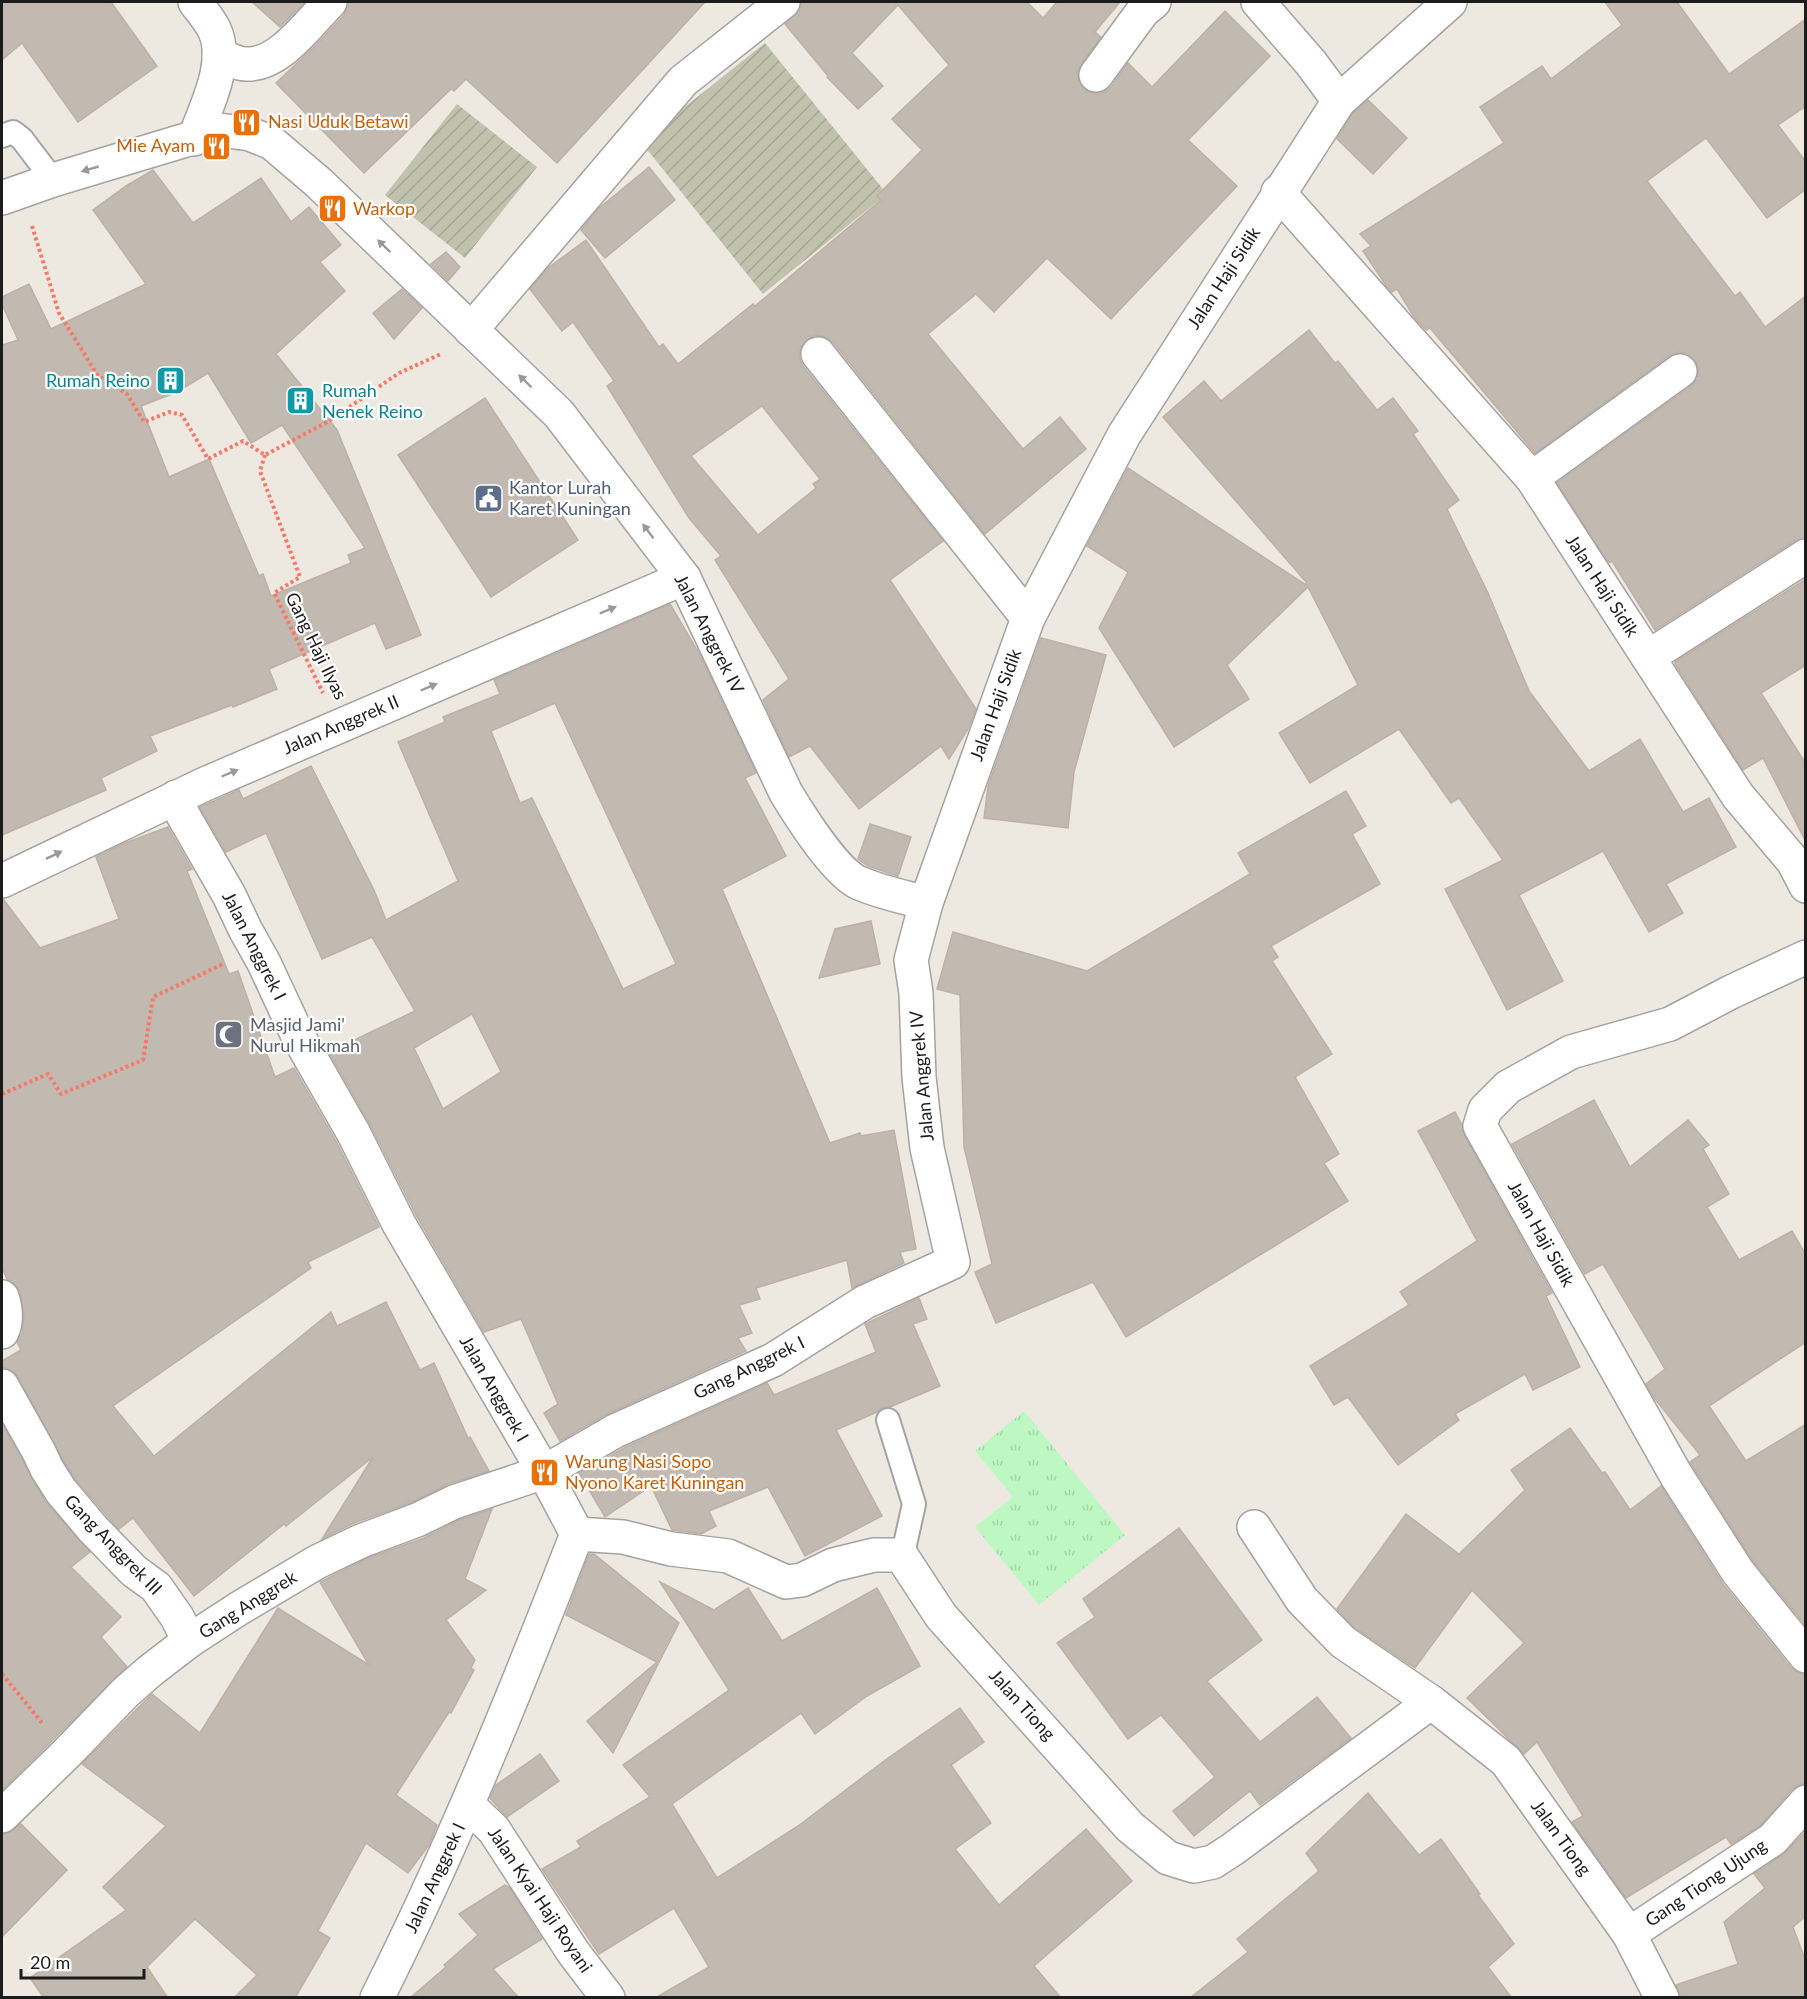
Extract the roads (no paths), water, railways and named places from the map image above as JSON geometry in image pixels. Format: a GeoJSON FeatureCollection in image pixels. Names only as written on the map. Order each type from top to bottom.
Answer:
{"type":"FeatureCollection","features":[{"type":"Feature","properties":{"kind":"street"},"geometry":{"type":"LineString","coordinates":[[194,139],[216,81],[219,55],[215,31],[195,2]]}},
{"type":"Feature","properties":{"kind":"street"},"geometry":{"type":"LineString","coordinates":[[219,55],[245,64],[271,59],[294,40],[330,2]]}},
{"type":"Feature","properties":{"kind":"street"},"geometry":{"type":"LineString","coordinates":[[471,330],[683,81],[783,2]]}},
{"type":"Feature","properties":{"kind":"street"},"geometry":{"type":"LineString","coordinates":[[1096,75],[1143,11],[1154,2]]}},
{"type":"Feature","properties":{"kind":"street"},"geometry":{"type":"LineString","coordinates":[[1258,2],[1311,63],[1339,100]]}},
{"type":"Feature","properties":{"kind":"street"},"geometry":{"type":"LineString","coordinates":[[1278,192],[1339,100],[1450,2]]}},
{"type":"Feature","properties":{"kind":"street","name":"Jalan Anggrek IV"},"geometry":{"type":"LineString","coordinates":[[2,198],[53,180],[219,130],[250,134],[272,143],[319,183],[559,414],[684,578],[786,793],[805,824],[834,861],[857,882],[926,903],[910,960],[916,993],[919,1077],[927,1148],[953,1262]]}},
{"type":"Feature","properties":{"kind":"street","name":"Jalan Haji Sidik"},"geometry":{"type":"LineString","coordinates":[[926,903],[1028,618],[1124,435],[1278,192],[1532,478],[1738,796],[1793,861],[1806,886]]}},
{"type":"Feature","properties":{"kind":"street"},"geometry":{"type":"LineString","coordinates":[[818,354],[1028,618]]}},
{"type":"Feature","properties":{"kind":"street"},"geometry":{"type":"LineString","coordinates":[[1532,478],[1680,371]]}},
{"type":"Feature","properties":{"kind":"street","name":"Jalan Haji Sidik"},"geometry":{"type":"LineString","coordinates":[[1648,657],[1806,556]]}},
{"type":"Feature","properties":{"kind":"street","name":"Jalan Anggrek II"},"geometry":{"type":"LineString","coordinates":[[2,881],[176,796],[684,578]]}},
{"type":"Feature","properties":{"kind":"street","name":"Jalan Anggrek I"},"geometry":{"type":"LineString","coordinates":[[176,796],[183,815],[229,896],[298,1036],[354,1134],[399,1224],[544,1472],[577,1534],[528,1662],[468,1805],[417,1918],[377,1998]]}},
{"type":"Feature","properties":{"kind":"street","name":"Jalan Haji Sidik"},"geometry":{"type":"LineString","coordinates":[[1806,957],[1670,1024],[1571,1052],[1508,1087],[1485,1110],[1480,1126],[1676,1474],[1738,1572],[1806,1656]]}},
{"type":"Feature","properties":{"kind":"street","name":"Gang Anggrek I"},"geometry":{"type":"LineString","coordinates":[[544,1472],[615,1431],[773,1360],[865,1302],[953,1262]]}},
{"type":"Feature","properties":{"kind":"street"},"geometry":{"type":"LineString","coordinates":[[2,1298],[6,1309],[2,1332]]}},
{"type":"Feature","properties":{"kind":"street","name":"Gang Anggrek III"},"geometry":{"type":"LineString","coordinates":[[2,1386],[61,1491],[93,1529],[134,1570],[156,1587],[177,1617],[189,1641]]}},
{"type":"Feature","properties":{"kind":"street","name":"Gang Anggrek"},"geometry":{"type":"LineString","coordinates":[[2,1815],[67,1754],[126,1692],[189,1641],[238,1609],[317,1562],[361,1541],[417,1520],[454,1502],[544,1472]]}},
{"type":"Feature","properties":{"kind":"street","name":"Jalan Tiong"},"geometry":{"type":"LineString","coordinates":[[1254,1527],[1302,1600],[1343,1642],[1431,1702],[1506,1761],[1629,1934],[1662,1998]]}},
{"type":"Feature","properties":{"kind":"street"},"geometry":{"type":"LineString","coordinates":[[577,1534],[623,1537],[671,1549],[728,1556],[786,1582],[802,1580],[833,1565],[874,1555],[901,1555]]}},
{"type":"Feature","properties":{"kind":"street","name":"Jalan Tiong"},"geometry":{"type":"LineString","coordinates":[[901,1555],[941,1616],[1130,1827],[1167,1858],[1194,1866],[1214,1862],[1233,1849],[1431,1702]]}},
{"type":"Feature","properties":{"kind":"street","name":"Gang Tiong Ujung"},"geometry":{"type":"LineString","coordinates":[[1629,1934],[1773,1839],[1806,1802]]}},
{"type":"Feature","properties":{"kind":"street","name":"Jalan Kyai Haji Royani"},"geometry":{"type":"LineString","coordinates":[[468,1805],[494,1830],[573,1952],[609,1998]]}},
{"type":"Feature","properties":{"kind":"lane"},"geometry":{"type":"LineString","coordinates":[[2,136],[13,132],[22,139],[53,180]]}},
{"type":"Feature","properties":{"kind":"lane"},"geometry":{"type":"LineString","coordinates":[[888,1420],[914,1504],[901,1555]]}},
{"type":"Feature","properties":{"kind":"place","name":"Nasi Uduk Betawi"},"geometry":{"type":"Point","coordinates":[247,122]}},
{"type":"Feature","properties":{"kind":"place","name":"Mie Ayam"},"geometry":{"type":"Point","coordinates":[216,146]}},
{"type":"Feature","properties":{"kind":"place","name":"Warkop"},"geometry":{"type":"Point","coordinates":[332,209]}},
{"type":"Feature","properties":{"kind":"place","name":"Rumah Reino"},"geometry":{"type":"Point","coordinates":[171,381]}},
{"type":"Feature","properties":{"kind":"place","name":"Rumah Nenek Reino"},"geometry":{"type":"Point","coordinates":[301,401]}},
{"type":"Feature","properties":{"kind":"place","name":"Kantor Lurah Karet Kuningan"},"geometry":{"type":"Point","coordinates":[488,498]}},
{"type":"Feature","properties":{"kind":"place","name":"Masjid Jami' Nurul Hikmah"},"geometry":{"type":"Point","coordinates":[229,1035]}},
{"type":"Feature","properties":{"kind":"place","name":"Warung Nasi Sopo Nyono Karet Kuningan"},"geometry":{"type":"Point","coordinates":[544,1472]}}]}
